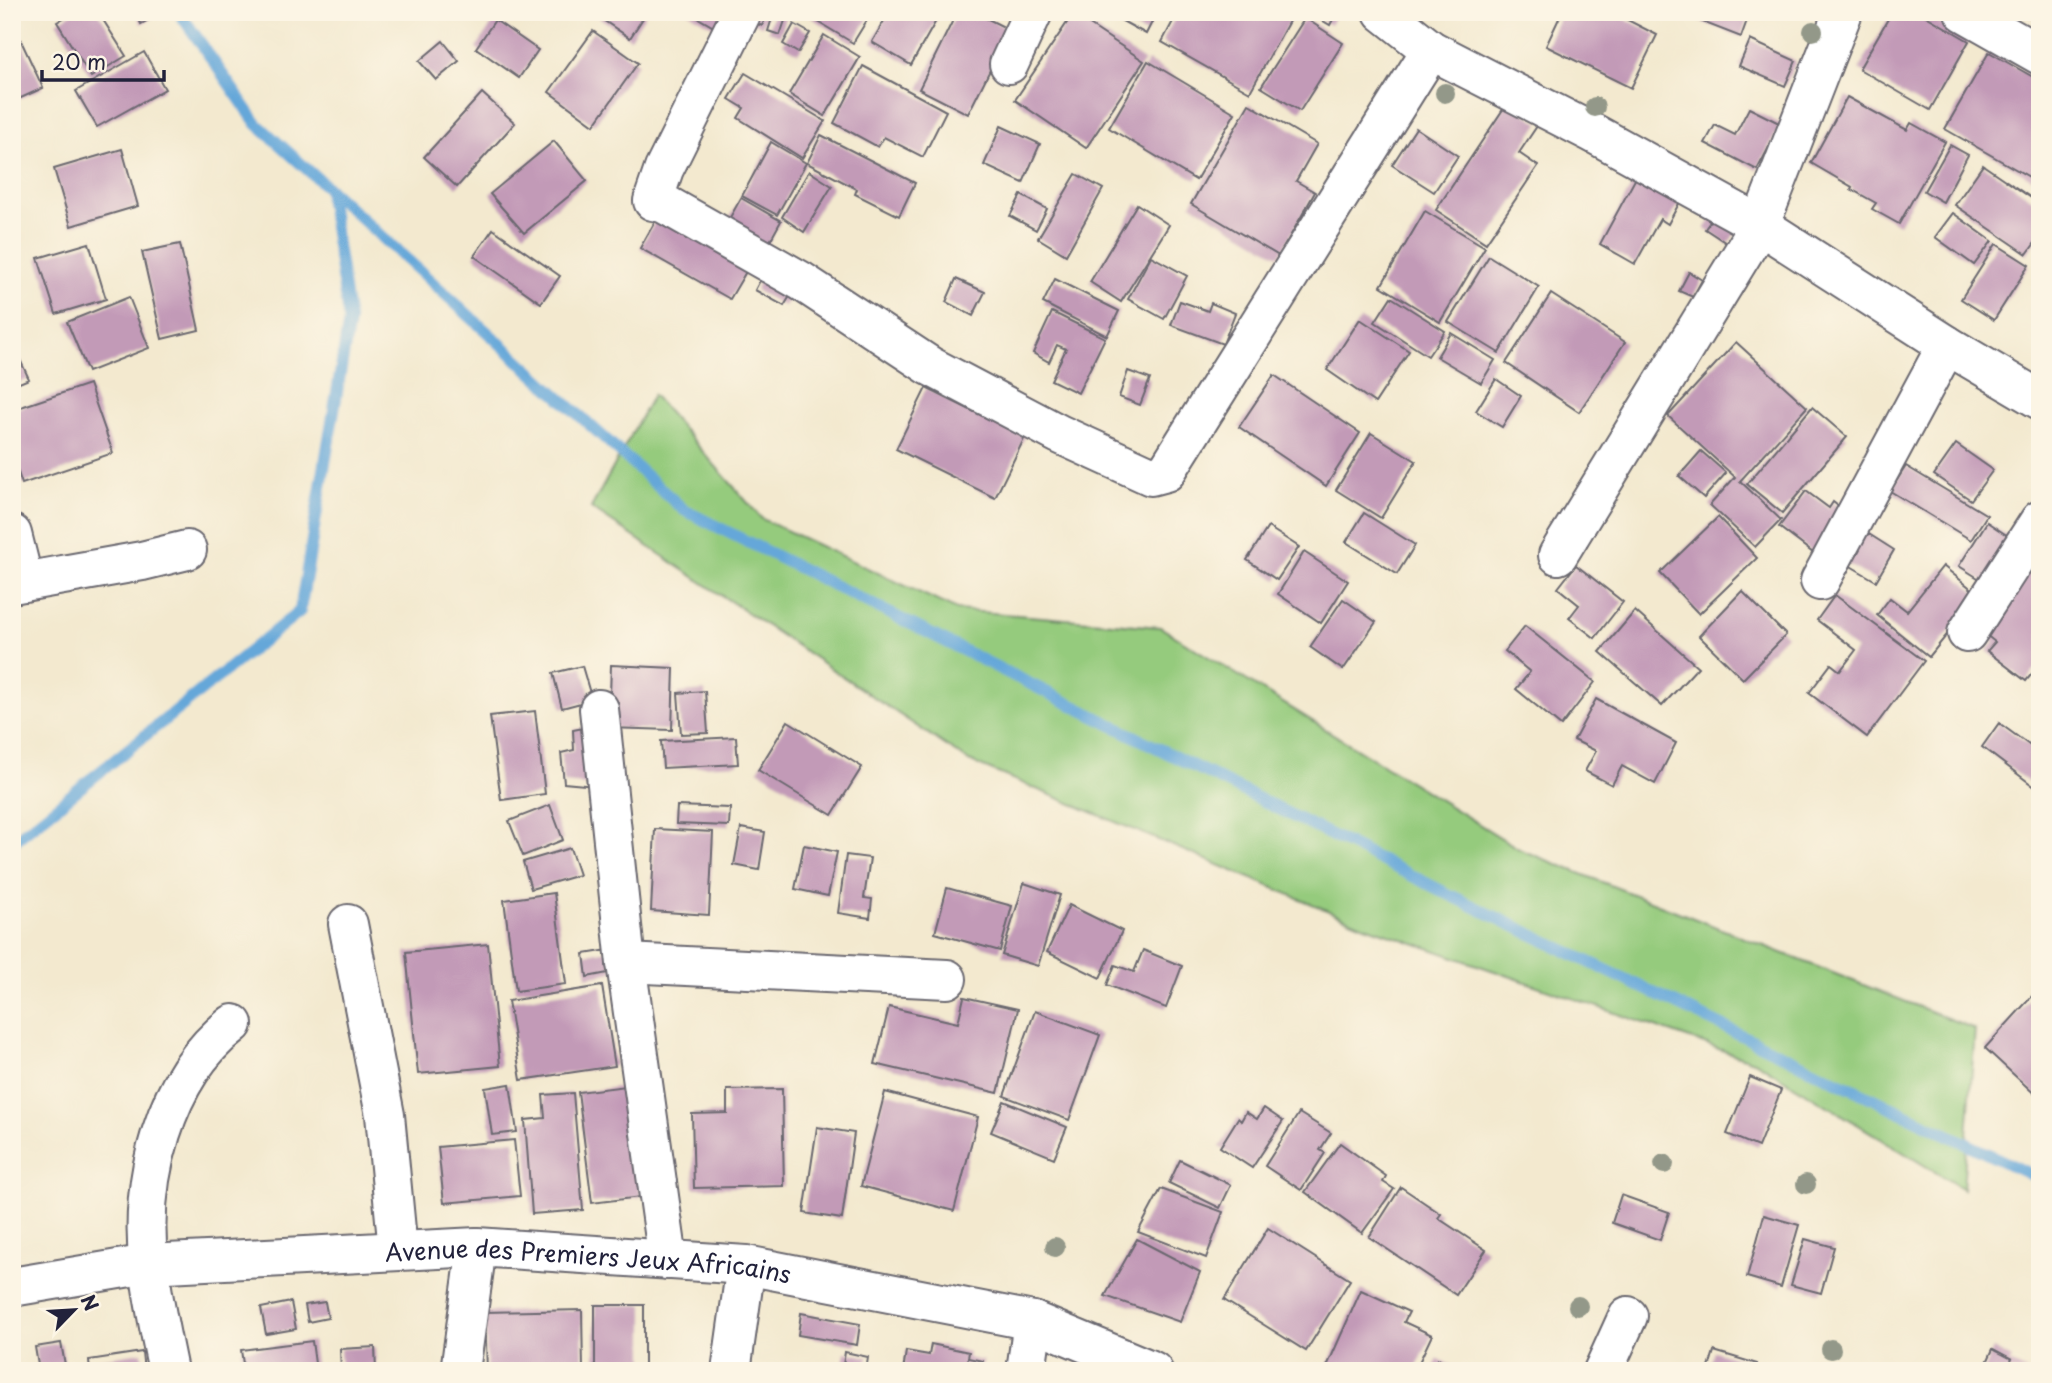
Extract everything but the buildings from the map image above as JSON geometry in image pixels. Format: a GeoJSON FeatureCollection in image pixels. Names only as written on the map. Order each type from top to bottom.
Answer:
{"type":"FeatureCollection","features":[{"type":"Feature","properties":{"kind":"street"},"geometry":{"type":"LineString","coordinates":[[742,12],[664,169],[653,201],[663,203],[801,281],[930,366],[1151,477],[1166,472],[1431,50]]}},
{"type":"Feature","properties":{"kind":"street"},"geometry":{"type":"LineString","coordinates":[[1009,64],[1033,12]]}},
{"type":"Feature","properties":{"kind":"street"},"geometry":{"type":"LineString","coordinates":[[1383,12],[1431,50],[1592,133],[1760,225],[1947,345],[2040,400]]}},
{"type":"Feature","properties":{"kind":"street"},"geometry":{"type":"LineString","coordinates":[[1558,555],[1760,225],[1843,12]]}},
{"type":"Feature","properties":{"kind":"street"},"geometry":{"type":"LineString","coordinates":[[1965,12],[2040,55]]}},
{"type":"Feature","properties":{"kind":"street"},"geometry":{"type":"LineString","coordinates":[[1820,581],[1947,345]]}},
{"type":"Feature","properties":{"kind":"street"},"geometry":{"type":"LineString","coordinates":[[1967,633],[2040,520]]}},
{"type":"Feature","properties":{"kind":"street"},"geometry":{"type":"LineString","coordinates":[[12,534],[18,583],[142,561],[187,550]]}},
{"type":"Feature","properties":{"kind":"street"},"geometry":{"type":"LineString","coordinates":[[599,709],[626,963],[668,1260]]}},
{"type":"Feature","properties":{"kind":"street"},"geometry":{"type":"LineString","coordinates":[[348,924],[385,1115],[398,1251]]}},
{"type":"Feature","properties":{"kind":"street"},"geometry":{"type":"LineString","coordinates":[[626,963],[947,979]]}},
{"type":"Feature","properties":{"kind":"street"},"geometry":{"type":"LineString","coordinates":[[168,1371],[148,1264],[147,1214],[151,1176],[171,1107],[203,1052],[233,1024]]}},
{"type":"Feature","properties":{"kind":"street"},"geometry":{"type":"LineString","coordinates":[[460,1371],[477,1247]]}},
{"type":"Feature","properties":{"kind":"street","name":"Avenue des Premiers Jeux Africains"},"geometry":{"type":"LineString","coordinates":[[12,1287],[148,1264],[477,1247],[746,1265],[1033,1321],[1153,1371]]}},
{"type":"Feature","properties":{"kind":"street"},"geometry":{"type":"LineString","coordinates":[[731,1371],[746,1265]]}},
{"type":"Feature","properties":{"kind":"street"},"geometry":{"type":"LineString","coordinates":[[1603,1371],[1628,1317]]}},
{"type":"Feature","properties":{"kind":"street"},"geometry":{"type":"LineString","coordinates":[[1026,1371],[1033,1321]]}},
{"type":"Feature","properties":{"kind":"green space"},"geometry":{"type":"Polygon","coordinates":[[[653,395],[762,519],[957,610],[1160,627],[1521,850],[1975,1029],[1963,1189],[1756,1062],[1365,926],[969,761],[591,508],[653,395]]]}},
{"type":"Feature","properties":{"kind":"waterway"},"geometry":{"type":"LineString","coordinates":[[179,12],[257,124],[684,510],[1450,895],[2040,1179]]}},
{"type":"Feature","properties":{"kind":"waterway"},"geometry":{"type":"LineString","coordinates":[[12,846],[14,841],[300,611],[349,321],[328,188]]}}]}
